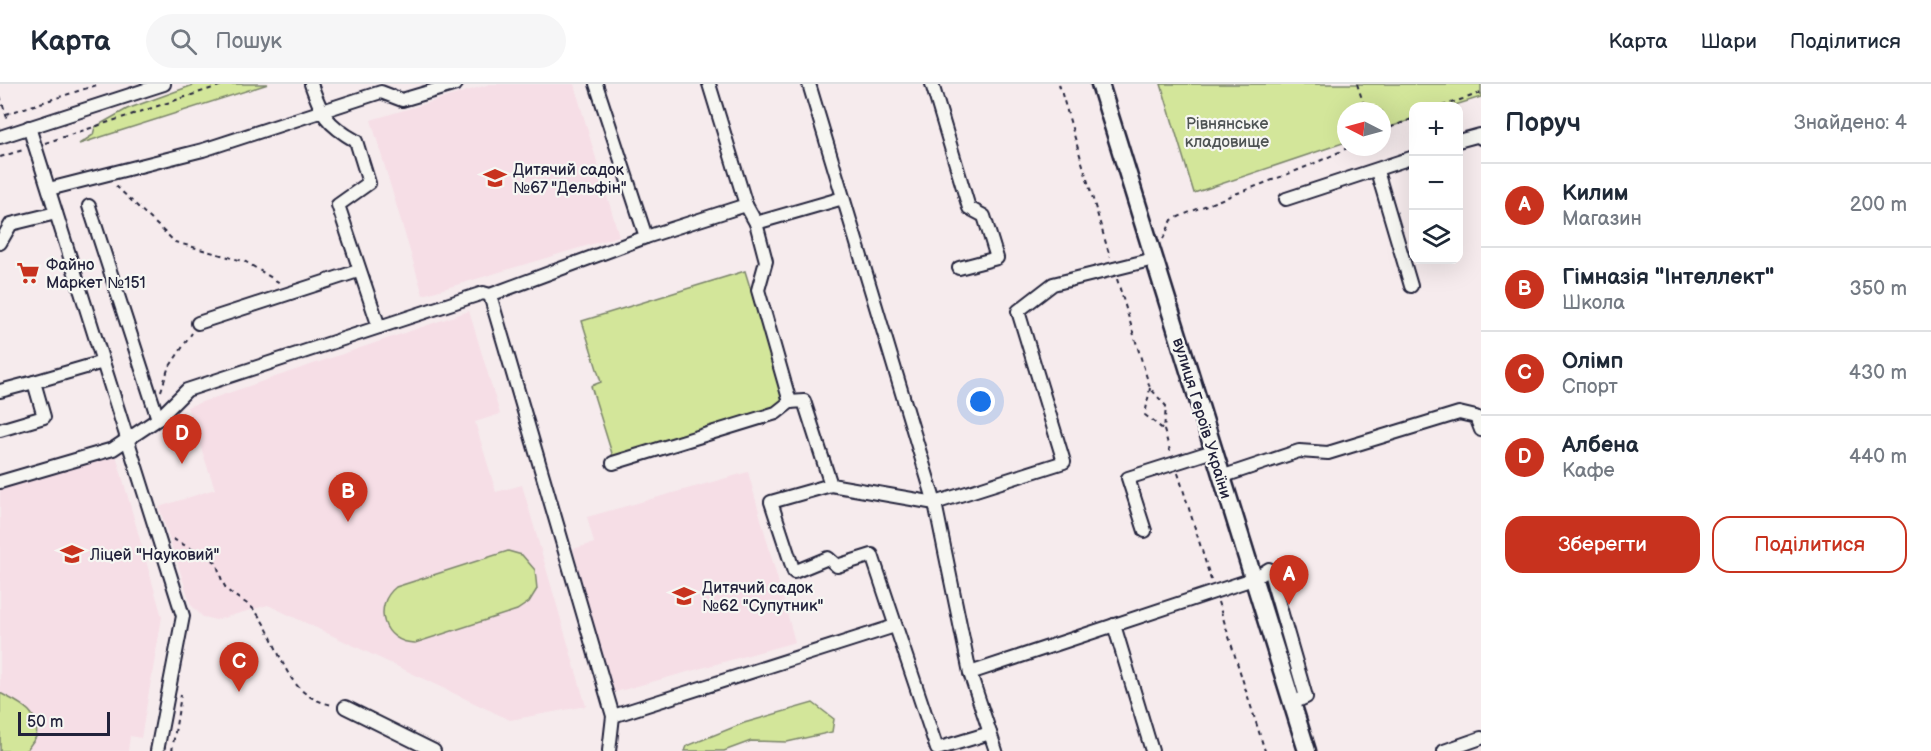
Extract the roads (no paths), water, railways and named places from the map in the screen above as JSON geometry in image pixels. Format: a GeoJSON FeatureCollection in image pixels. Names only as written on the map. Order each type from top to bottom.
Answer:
{"type":"FeatureCollection","features":[{"type":"Feature","properties":{"kind":"main road","name":"вулиця Героїв України"},"geometry":{"type":"LineString","coordinates":[[1100,84],[1307,751]]}},
{"type":"Feature","properties":{"kind":"street"},"geometry":{"type":"LineString","coordinates":[[6,135],[164,84]]}},
{"type":"Feature","properties":{"kind":"street"},"geometry":{"type":"LineString","coordinates":[[311,84],[321,112],[333,128],[356,141],[369,183],[338,205],[358,271],[379,327]]}},
{"type":"Feature","properties":{"kind":"street"},"geometry":{"type":"LineString","coordinates":[[49,189],[203,150],[381,92],[402,100],[456,84]]}},
{"type":"Feature","properties":{"kind":"street"},"geometry":{"type":"LineString","coordinates":[[596,84],[646,237]]}},
{"type":"Feature","properties":{"kind":"street"},"geometry":{"type":"LineString","coordinates":[[709,84],[746,205],[756,223],[766,261],[758,290],[790,402]]}},
{"type":"Feature","properties":{"kind":"street"},"geometry":{"type":"LineString","coordinates":[[809,84],[934,503],[970,673],[996,751]]}},
{"type":"Feature","properties":{"kind":"street"},"geometry":{"type":"LineString","coordinates":[[932,84],[969,208],[984,216],[997,258],[959,268]]}},
{"type":"Feature","properties":{"kind":"street"},"geometry":{"type":"LineString","coordinates":[[29,127],[183,616],[157,751]]}},
{"type":"Feature","properties":{"kind":"street"},"geometry":{"type":"LineString","coordinates":[[1463,140],[1480,135],[1481,138]]}},
{"type":"Feature","properties":{"kind":"street"},"geometry":{"type":"LineString","coordinates":[[1286,199],[1377,171],[1409,159]]}},
{"type":"Feature","properties":{"kind":"street"},"geometry":{"type":"LineString","coordinates":[[1377,171],[1411,286]]}},
{"type":"Feature","properties":{"kind":"street"},"geometry":{"type":"LineString","coordinates":[[756,223],[843,198]]}},
{"type":"Feature","properties":{"kind":"street"},"geometry":{"type":"LineString","coordinates":[[0,482],[112,449],[128,441],[158,419],[187,390],[483,293],[489,295],[646,237],[746,205]]}},
{"type":"Feature","properties":{"kind":"street"},"geometry":{"type":"LineString","coordinates":[[89,206],[158,419]]}},
{"type":"Feature","properties":{"kind":"street"},"geometry":{"type":"LineString","coordinates":[[0,243],[11,224],[56,213]]}},
{"type":"Feature","properties":{"kind":"street"},"geometry":{"type":"LineString","coordinates":[[990,733],[937,750],[872,555],[837,566],[828,558],[794,572],[771,502],[831,485],[934,503],[1064,462],[1018,311],[1053,284],[1114,271],[1154,259]]}},
{"type":"Feature","properties":{"kind":"street"},"geometry":{"type":"LineString","coordinates":[[198,323],[358,271]]}},
{"type":"Feature","properties":{"kind":"street"},"geometry":{"type":"LineString","coordinates":[[489,295],[613,716],[609,751]]}},
{"type":"Feature","properties":{"kind":"street"},"geometry":{"type":"LineString","coordinates":[[0,391],[103,362]]}},
{"type":"Feature","properties":{"kind":"street"},"geometry":{"type":"LineString","coordinates":[[0,430],[44,417],[34,382]]}},
{"type":"Feature","properties":{"kind":"street"},"geometry":{"type":"LineString","coordinates":[[614,463],[776,413],[790,402],[804,401],[831,485]]}},
{"type":"Feature","properties":{"kind":"street"},"geometry":{"type":"LineString","coordinates":[[1221,477],[1299,452],[1328,453],[1459,413],[1476,417],[1481,430]]}},
{"type":"Feature","properties":{"kind":"street"},"geometry":{"type":"LineString","coordinates":[[1145,531],[1128,478],[1213,450]]}},
{"type":"Feature","properties":{"kind":"street"},"geometry":{"type":"LineString","coordinates":[[970,673],[1253,579]]}},
{"type":"Feature","properties":{"kind":"street"},"geometry":{"type":"LineString","coordinates":[[1114,625],[1152,751]]}},
{"type":"Feature","properties":{"kind":"street"},"geometry":{"type":"LineString","coordinates":[[613,716],[895,626]]}},
{"type":"Feature","properties":{"kind":"street"},"geometry":{"type":"LineString","coordinates":[[345,707],[434,751]]}},
{"type":"Feature","properties":{"kind":"street"},"geometry":{"type":"LineString","coordinates":[[1444,751],[1481,738]]}},
{"type":"Feature","properties":{"kind":"place","name":"Дитячий садок №67 \"Дельфін\""},"geometry":{"type":"Point","coordinates":[495,178]}},
{"type":"Feature","properties":{"kind":"place","name":"Файно Маркет №151"},"geometry":{"type":"Point","coordinates":[28,273]}},
{"type":"Feature","properties":{"kind":"place","name":"Албена"},"geometry":{"type":"Point","coordinates":[182,464]}},
{"type":"Feature","properties":{"kind":"place","name":"Гімназія \"Інтеллект\""},"geometry":{"type":"Point","coordinates":[348,522]}},
{"type":"Feature","properties":{"kind":"place","name":"Ліцей \"Науковий\""},"geometry":{"type":"Point","coordinates":[72,554]}},
{"type":"Feature","properties":{"kind":"place","name":"Дитячий садок №62 \"Супутник\""},"geometry":{"type":"Point","coordinates":[684,596]}},
{"type":"Feature","properties":{"kind":"place","name":"Килим"},"geometry":{"type":"Point","coordinates":[1289,605]}},
{"type":"Feature","properties":{"kind":"place","name":"Олімп"},"geometry":{"type":"Point","coordinates":[239,692]}},
{"type":"Feature","properties":{"kind":"park label","name":"Рівнянське кладовище"},"geometry":{"type":"Point","coordinates":[1227,132]}}]}
